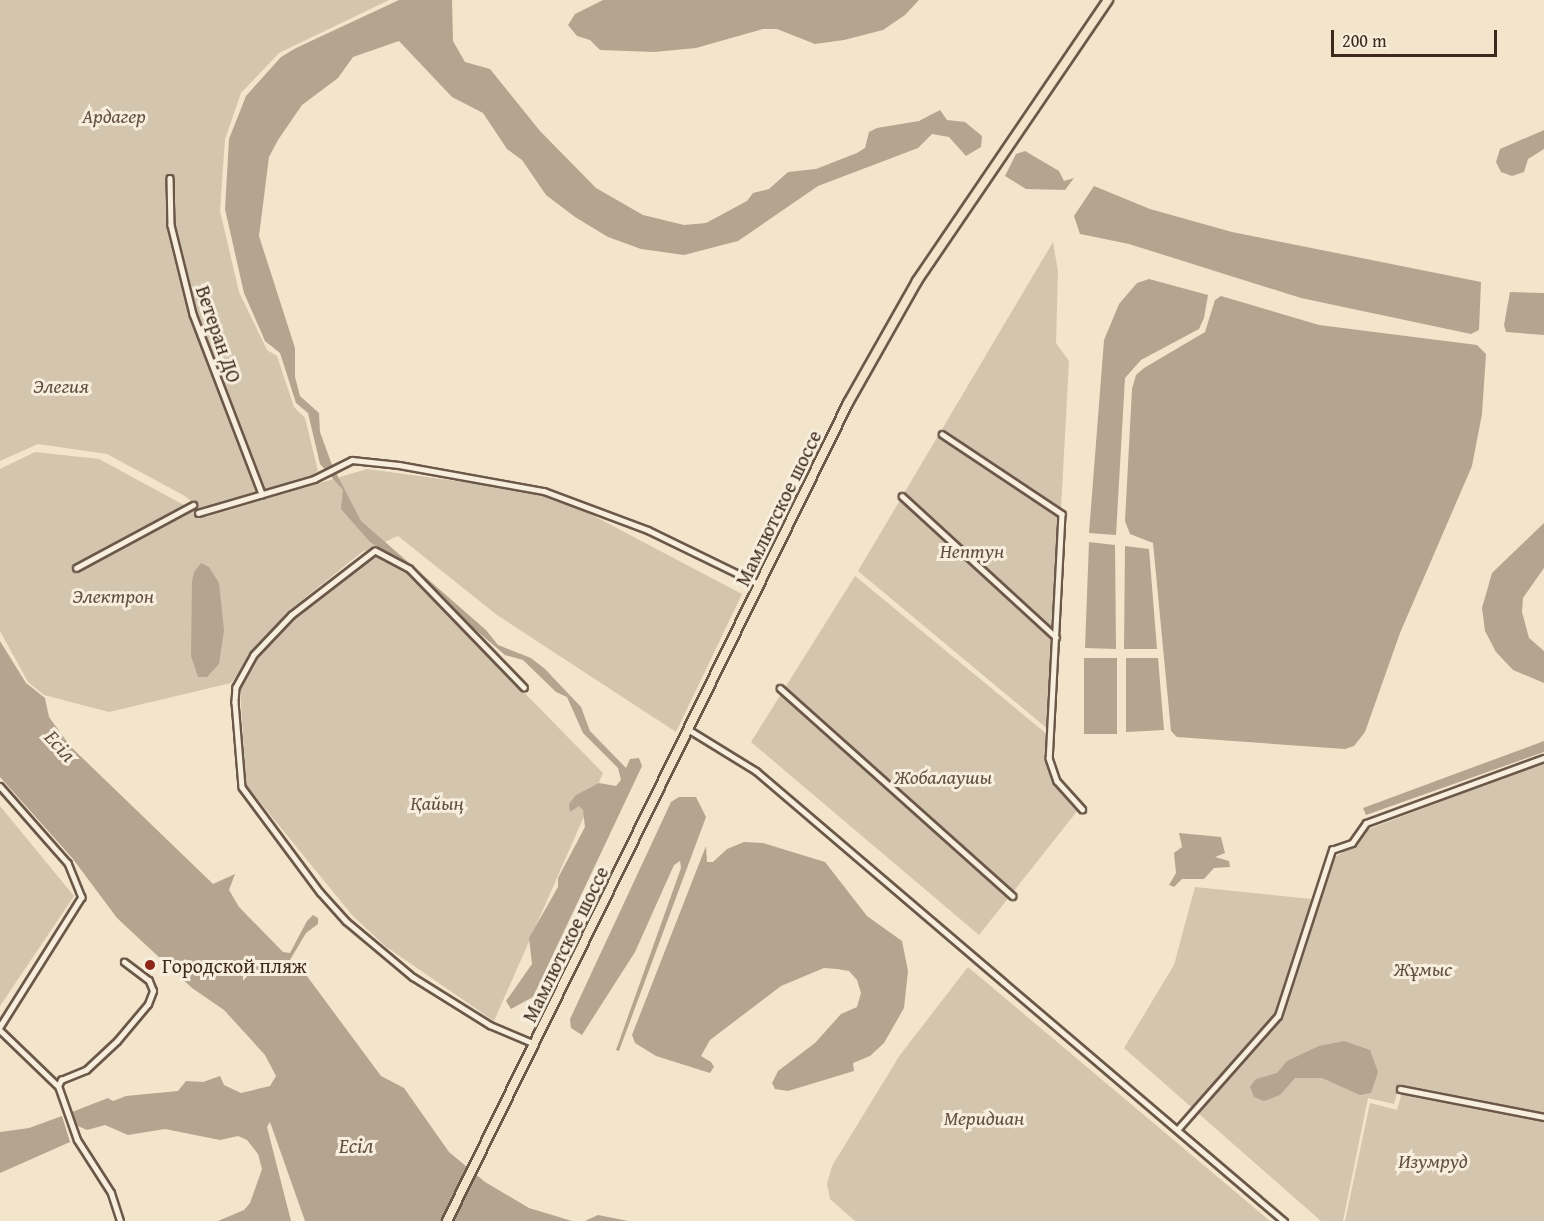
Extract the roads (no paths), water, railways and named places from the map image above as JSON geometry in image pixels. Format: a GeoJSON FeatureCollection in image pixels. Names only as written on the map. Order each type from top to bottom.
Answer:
{"type":"FeatureCollection","features":[{"type":"Feature","properties":{"kind":"highway","name":"Мамлютское шоссе"},"geometry":{"type":"LineString","coordinates":[[447,1221],[848,403],[917,281],[1108,0]]}},
{"type":"Feature","properties":{"kind":"street","name":"Ветеран ДО"},"geometry":{"type":"LineString","coordinates":[[170,178],[171,225],[193,314],[262,494]]}},
{"type":"Feature","properties":{"kind":"street"},"geometry":{"type":"LineString","coordinates":[[942,434],[1062,514],[1049,758],[1057,781],[1082,809]]}},
{"type":"Feature","properties":{"kind":"street"},"geometry":{"type":"LineString","coordinates":[[198,513],[322,474],[352,460],[399,465],[544,491],[648,530],[759,584]]}},
{"type":"Feature","properties":{"kind":"street"},"geometry":{"type":"LineString","coordinates":[[902,496],[1056,637]]}},
{"type":"Feature","properties":{"kind":"street"},"geometry":{"type":"LineString","coordinates":[[76,568],[193,506]]}},
{"type":"Feature","properties":{"kind":"street"},"geometry":{"type":"LineString","coordinates":[[524,687],[409,569],[375,550],[292,615],[254,655],[236,687],[235,702],[242,787],[320,892],[346,921],[413,977],[490,1026],[535,1044]]}},
{"type":"Feature","properties":{"kind":"street"},"geometry":{"type":"LineString","coordinates":[[780,688],[1013,896]]}},
{"type":"Feature","properties":{"kind":"street"},"geometry":{"type":"LineString","coordinates":[[688,729],[756,771],[1284,1221]]}},
{"type":"Feature","properties":{"kind":"street"},"geometry":{"type":"LineString","coordinates":[[1177,1130],[1278,1016],[1332,850],[1352,843],[1366,823],[1544,758]]}},
{"type":"Feature","properties":{"kind":"street"},"geometry":{"type":"LineString","coordinates":[[0,786],[68,863],[82,897],[0,1028],[58,1086],[77,1140],[106,1183],[120,1221]]}},
{"type":"Feature","properties":{"kind":"street"},"geometry":{"type":"LineString","coordinates":[[58,1086],[61,1080],[86,1070],[117,1041],[148,1004],[153,991],[149,981],[124,962]]}},
{"type":"Feature","properties":{"kind":"street"},"geometry":{"type":"LineString","coordinates":[[1400,1089],[1544,1118]]}},
{"type":"Feature","properties":{"kind":"water"},"geometry":{"type":"Polygon","coordinates":[[[399,0],[452,0],[453,41],[465,62],[490,69],[540,131],[596,188],[643,215],[684,225],[706,223],[747,201],[753,193],[769,189],[788,172],[816,169],[857,153],[865,148],[869,132],[877,128],[919,121],[940,110],[947,120],[965,122],[982,136],[981,147],[966,156],[949,137],[932,134],[918,148],[818,186],[738,241],[684,255],[641,249],[608,237],[575,217],[546,195],[522,160],[507,149],[483,113],[452,97],[399,41],[353,57],[338,78],[302,105],[278,140],[269,157],[259,236],[295,348],[295,377],[300,396],[319,413],[320,432],[332,465],[361,521],[486,630],[498,645],[531,658],[545,669],[581,707],[590,731],[626,768],[630,759],[639,758],[642,766],[533,997],[511,1009],[506,1001],[532,964],[529,938],[558,887],[558,878],[585,827],[583,810],[579,806],[570,812],[569,804],[576,795],[599,783],[616,786],[621,780],[618,768],[583,733],[567,697],[556,692],[523,660],[505,655],[470,625],[458,620],[416,572],[370,542],[341,509],[343,490],[320,464],[308,413],[296,403],[280,353],[265,341],[244,293],[225,209],[229,139],[246,96],[281,57],[399,0]]]}},
{"type":"Feature","properties":{"kind":"water"},"geometry":{"type":"Polygon","coordinates":[[[603,0],[919,0],[905,15],[883,30],[844,40],[815,44],[777,29],[763,29],[696,48],[654,52],[600,50],[590,40],[577,36],[568,25],[575,14],[603,0]]]}},
{"type":"Feature","properties":{"kind":"water"},"geometry":{"type":"Polygon","coordinates":[[[1544,130],[1544,149],[1528,159],[1524,172],[1512,176],[1501,172],[1496,162],[1500,149],[1544,130]]]}},
{"type":"Feature","properties":{"kind":"water"},"geometry":{"type":"Polygon","coordinates":[[[1025,151],[1059,171],[1064,181],[1074,178],[1065,190],[1026,189],[1005,176],[1016,154],[1025,151]]]}},
{"type":"Feature","properties":{"kind":"water"},"geometry":{"type":"Polygon","coordinates":[[[1094,186],[1150,209],[1232,232],[1481,282],[1479,330],[1471,334],[1301,298],[1129,244],[1080,234],[1074,216],[1094,186]]]}},
{"type":"Feature","properties":{"kind":"water"},"geometry":{"type":"Polygon","coordinates":[[[1149,279],[1208,295],[1204,318],[1199,329],[1141,360],[1125,378],[1116,535],[1089,533],[1104,340],[1119,304],[1137,283],[1149,279]]]}},
{"type":"Feature","properties":{"kind":"water"},"geometry":{"type":"Polygon","coordinates":[[[1510,292],[1544,293],[1544,335],[1506,332],[1504,325],[1510,292]]]}},
{"type":"Feature","properties":{"kind":"water"},"geometry":{"type":"Polygon","coordinates":[[[1221,296],[1319,325],[1477,345],[1486,354],[1482,414],[1472,466],[1400,633],[1365,732],[1354,746],[1345,749],[1177,737],[1171,731],[1153,543],[1130,534],[1125,521],[1132,389],[1136,375],[1144,368],[1205,332],[1215,300],[1221,296]]]}},
{"type":"Feature","properties":{"kind":"water"},"geometry":{"type":"Polygon","coordinates":[[[1544,523],[1544,568],[1523,598],[1522,612],[1529,638],[1544,651],[1544,683],[1513,670],[1496,652],[1485,631],[1482,608],[1492,573],[1544,523]]]}},
{"type":"Feature","properties":{"kind":"water"},"geometry":{"type":"Polygon","coordinates":[[[1089,542],[1115,545],[1116,649],[1085,648],[1089,542]]]}},
{"type":"Feature","properties":{"kind":"water"},"geometry":{"type":"Polygon","coordinates":[[[1125,546],[1149,549],[1157,649],[1124,649],[1125,546]]]}},
{"type":"Feature","properties":{"kind":"water"},"geometry":{"type":"Polygon","coordinates":[[[201,563],[209,567],[219,583],[224,630],[219,664],[207,677],[198,677],[191,656],[192,582],[194,572],[201,563]]]}},
{"type":"Feature","properties":{"kind":"water","name":"Есіл"},"geometry":{"type":"Polygon","coordinates":[[[0,641],[26,683],[45,698],[49,717],[70,746],[213,884],[235,874],[229,890],[239,907],[283,952],[290,953],[307,921],[313,915],[318,918],[318,924],[306,933],[290,960],[298,964],[381,1076],[404,1088],[449,1152],[485,1182],[529,1208],[572,1221],[305,1221],[270,1122],[267,1127],[291,1221],[218,1221],[244,1210],[250,1203],[262,1169],[258,1154],[247,1140],[238,1136],[220,1140],[165,1129],[128,1135],[105,1125],[87,1130],[78,1126],[72,1112],[108,1098],[113,1101],[126,1096],[178,1091],[186,1081],[203,1082],[220,1076],[224,1085],[241,1093],[270,1086],[276,1076],[265,1055],[224,1010],[192,988],[117,918],[73,859],[0,777],[0,641]]]}},
{"type":"Feature","properties":{"kind":"water"},"geometry":{"type":"Polygon","coordinates":[[[1084,658],[1117,658],[1117,734],[1084,734],[1084,658]]]}},
{"type":"Feature","properties":{"kind":"water"},"geometry":{"type":"Polygon","coordinates":[[[1126,658],[1158,658],[1164,730],[1126,732],[1126,658]]]}},
{"type":"Feature","properties":{"kind":"water"},"geometry":{"type":"Polygon","coordinates":[[[1544,741],[1544,752],[1366,815],[1363,808],[1544,741]]]}},
{"type":"Feature","properties":{"kind":"water"},"geometry":{"type":"Polygon","coordinates":[[[679,797],[696,797],[706,817],[619,1051],[616,1050],[681,868],[680,861],[674,865],[635,952],[582,1035],[571,1028],[570,1019],[671,802],[679,797]]]}},
{"type":"Feature","properties":{"kind":"water"},"geometry":{"type":"Polygon","coordinates":[[[1179,833],[1221,837],[1225,853],[1215,857],[1229,861],[1230,867],[1214,868],[1204,879],[1182,879],[1174,887],[1169,885],[1176,873],[1174,853],[1182,847],[1179,833]]]}},
{"type":"Feature","properties":{"kind":"water"},"geometry":{"type":"Polygon","coordinates":[[[744,842],[763,843],[825,862],[867,916],[902,941],[908,971],[904,1008],[884,1043],[870,1056],[853,1063],[854,1071],[788,1091],[775,1089],[772,1083],[778,1071],[815,1043],[841,1014],[857,1007],[861,993],[857,980],[849,971],[837,969],[824,968],[781,986],[710,1040],[701,1056],[711,1062],[714,1067],[710,1073],[656,1056],[635,1043],[632,1035],[706,846],[707,862],[713,862],[727,849],[744,842]]]}},
{"type":"Feature","properties":{"kind":"water"},"geometry":{"type":"Polygon","coordinates":[[[1344,1041],[1370,1050],[1378,1072],[1371,1093],[1360,1095],[1322,1078],[1295,1078],[1280,1095],[1264,1101],[1254,1097],[1250,1087],[1256,1079],[1277,1073],[1287,1061],[1319,1046],[1344,1041]]]}},
{"type":"Feature","properties":{"kind":"water"},"geometry":{"type":"Polygon","coordinates":[[[62,1116],[70,1142],[0,1173],[0,1132],[29,1128],[62,1116]]]}},
{"type":"Feature","properties":{"kind":"water"},"geometry":{"type":"Polygon","coordinates":[[[598,1215],[628,1221],[585,1221],[598,1215]]]}},
{"type":"Feature","properties":{"kind":"place","name":"Городской пляж"},"geometry":{"type":"Point","coordinates":[150,965]}},
{"type":"Feature","properties":{"kind":"park label","name":"Ардагер"},"geometry":{"type":"Point","coordinates":[114,115]}},
{"type":"Feature","properties":{"kind":"park label","name":"Элегия"},"geometry":{"type":"Point","coordinates":[61,385]}},
{"type":"Feature","properties":{"kind":"park label","name":"Нептун"},"geometry":{"type":"Point","coordinates":[972,550]}},
{"type":"Feature","properties":{"kind":"park label","name":"Электрон"},"geometry":{"type":"Point","coordinates":[113,595]}},
{"type":"Feature","properties":{"kind":"park label","name":"Жобалаушы"},"geometry":{"type":"Point","coordinates":[943,776]}},
{"type":"Feature","properties":{"kind":"park label","name":"Қайың"},"geometry":{"type":"Point","coordinates":[437,802]}},
{"type":"Feature","properties":{"kind":"park label","name":"Жұмыс"},"geometry":{"type":"Point","coordinates":[1423,968]}},
{"type":"Feature","properties":{"kind":"park label","name":"Меридиан"},"geometry":{"type":"Point","coordinates":[984,1117]}},
{"type":"Feature","properties":{"kind":"park label","name":"Изумруд"},"geometry":{"type":"Point","coordinates":[1433,1160]}}]}
